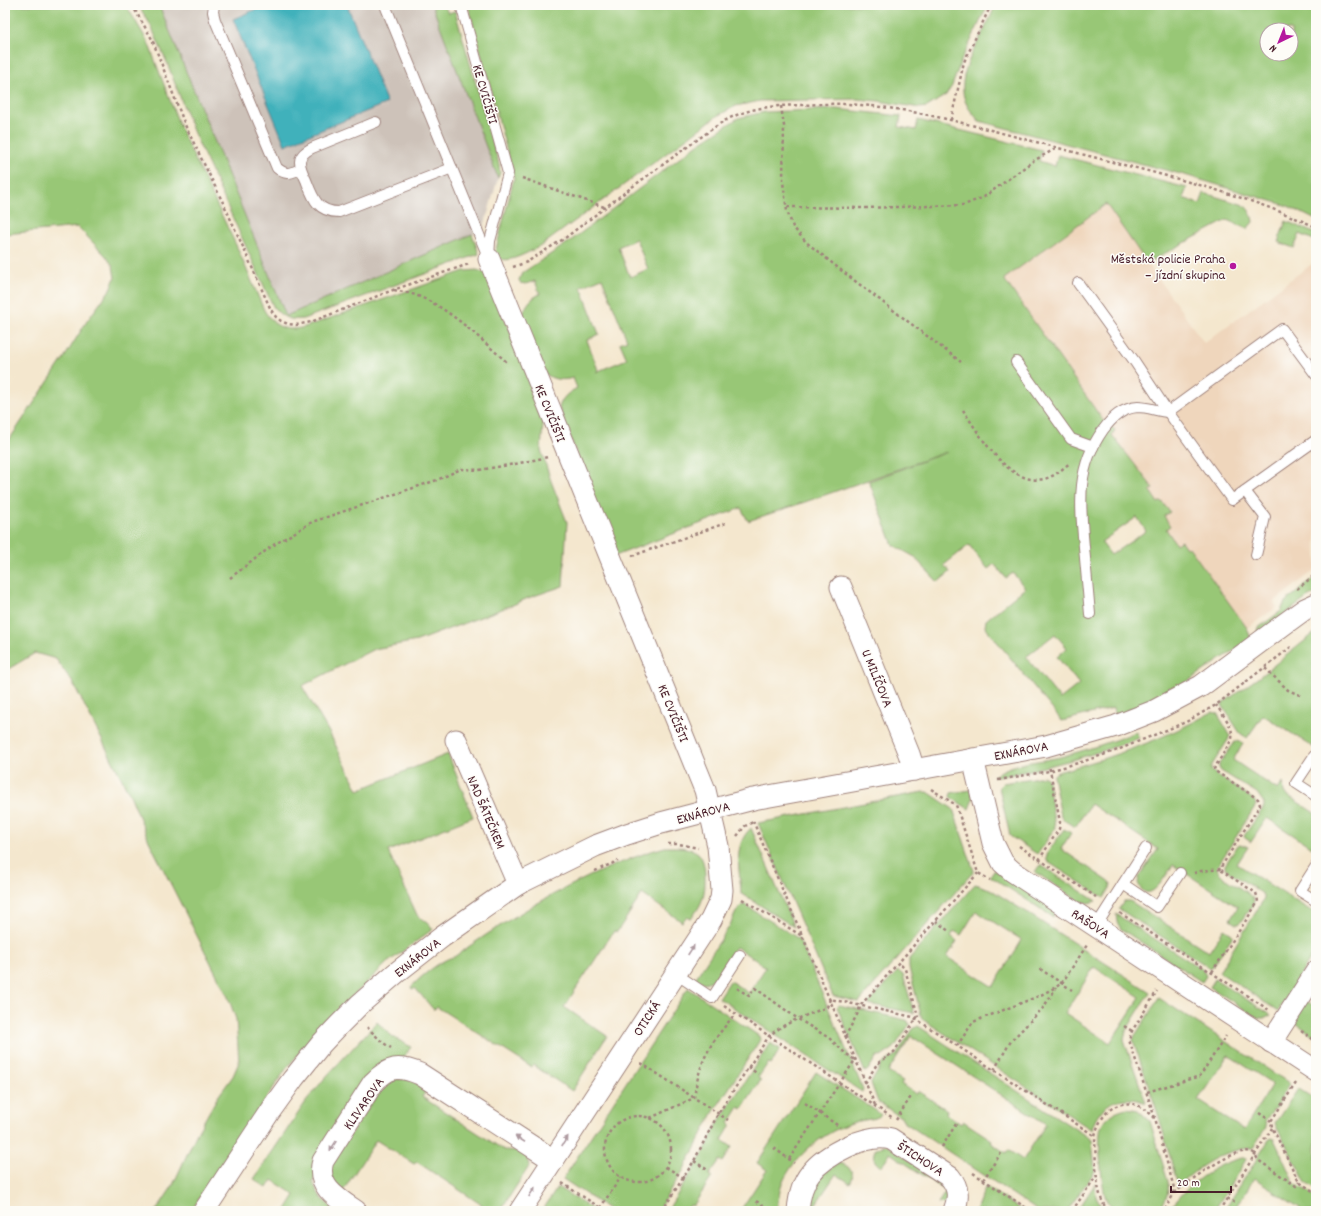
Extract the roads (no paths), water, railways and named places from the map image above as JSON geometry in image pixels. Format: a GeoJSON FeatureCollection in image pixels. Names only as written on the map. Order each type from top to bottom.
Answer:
{"type":"FeatureCollection","features":[{"type":"Feature","properties":{"kind":"street","name":"KE CVIČIŠTI"},"geometry":{"type":"LineString","coordinates":[[489,259],[700,778],[710,811]]}},
{"type":"Feature","properties":{"kind":"street","name":"U MILÍČOVA"},"geometry":{"type":"LineString","coordinates":[[841,586],[909,754],[914,770]]}},
{"type":"Feature","properties":{"kind":"street","name":"EXNÁROVA"},"geometry":{"type":"LineString","coordinates":[[204,1211],[270,1111],[322,1043],[339,1025],[360,1004],[396,973],[448,932],[518,884],[595,846],[661,823],[753,799],[1046,746],[1116,726],[1154,711],[1201,686],[1305,609],[1316,604]]}},
{"type":"Feature","properties":{"kind":"street","name":"NAD ŠÁTEČKEM"},"geometry":{"type":"LineString","coordinates":[[456,740],[518,884]]}},
{"type":"Feature","properties":{"kind":"street","name":"RAŠOVA"},"geometry":{"type":"LineString","coordinates":[[973,759],[990,834],[1003,863],[1012,871],[1316,1072]]}},
{"type":"Feature","properties":{"kind":"street","name":"OTICKÁ"},"geometry":{"type":"LineString","coordinates":[[520,1211],[552,1160],[711,920],[721,899],[721,866],[710,811]]}},
{"type":"Feature","properties":{"kind":"street"},"geometry":{"type":"LineString","coordinates":[[1271,1042],[1316,972]]}},
{"type":"Feature","properties":{"kind":"street","name":"KLIVAROVA"},"geometry":{"type":"LineString","coordinates":[[356,1211],[327,1189],[320,1175],[321,1168],[323,1161],[373,1083],[381,1074],[396,1068],[411,1070],[420,1074],[552,1160]]}},
{"type":"Feature","properties":{"kind":"street","name":"ŠTICHOVA"},"geometry":{"type":"LineString","coordinates":[[798,1211],[801,1191],[810,1174],[829,1158],[850,1136],[872,1138],[881,1137],[891,1139],[950,1177],[954,1182],[958,1197],[954,1211]]}},
{"type":"Feature","properties":{"kind":"lane"},"geometry":{"type":"LineString","coordinates":[[214,5],[213,12],[215,20],[277,168],[283,173],[290,173],[301,169]]}},
{"type":"Feature","properties":{"kind":"lane"},"geometry":{"type":"LineString","coordinates":[[385,5],[489,259]]}},
{"type":"Feature","properties":{"kind":"lane","name":"KE CVIČIŠTI"},"geometry":{"type":"LineString","coordinates":[[461,5],[508,173],[490,241],[489,259]]}},
{"type":"Feature","properties":{"kind":"lane"},"geometry":{"type":"LineString","coordinates":[[376,122],[306,151],[302,156],[300,161],[301,169],[314,199],[322,208],[330,212],[339,212],[452,168]]}},
{"type":"Feature","properties":{"kind":"lane"},"geometry":{"type":"LineString","coordinates":[[1078,283],[1135,362],[1168,412],[1232,500],[1316,440]]}},
{"type":"Feature","properties":{"kind":"lane"},"geometry":{"type":"LineString","coordinates":[[1090,614],[1080,493],[1085,468],[1093,447],[1108,424],[1116,415],[1138,407],[1168,412],[1282,329],[1316,376]]}},
{"type":"Feature","properties":{"kind":"lane"},"geometry":{"type":"LineString","coordinates":[[1016,362],[1071,439],[1093,447]]}},
{"type":"Feature","properties":{"kind":"lane"},"geometry":{"type":"LineString","coordinates":[[1245,491],[1265,517],[1256,555]]}},
{"type":"Feature","properties":{"kind":"lane"},"geometry":{"type":"LineString","coordinates":[[1314,756],[1296,783],[1316,796]]}},
{"type":"Feature","properties":{"kind":"lane"},"geometry":{"type":"LineString","coordinates":[[1096,926],[1146,848]]}},
{"type":"Feature","properties":{"kind":"lane"},"geometry":{"type":"LineString","coordinates":[[1316,866],[1300,891],[1316,901]]}},
{"type":"Feature","properties":{"kind":"lane"},"geometry":{"type":"LineString","coordinates":[[1123,884],[1157,907],[1180,873]]}},
{"type":"Feature","properties":{"kind":"lane"},"geometry":{"type":"LineString","coordinates":[[676,974],[712,998],[740,955]]}},
{"type":"Feature","properties":{"kind":"water"},"geometry":{"type":"Polygon","coordinates":[[[266,5],[347,5],[387,103],[285,145],[233,19],[266,5]]]}},
{"type":"Feature","properties":{"kind":"place","name":"Městská policie Praha – jízdní skupina"},"geometry":{"type":"Point","coordinates":[1233,266]}}]}
